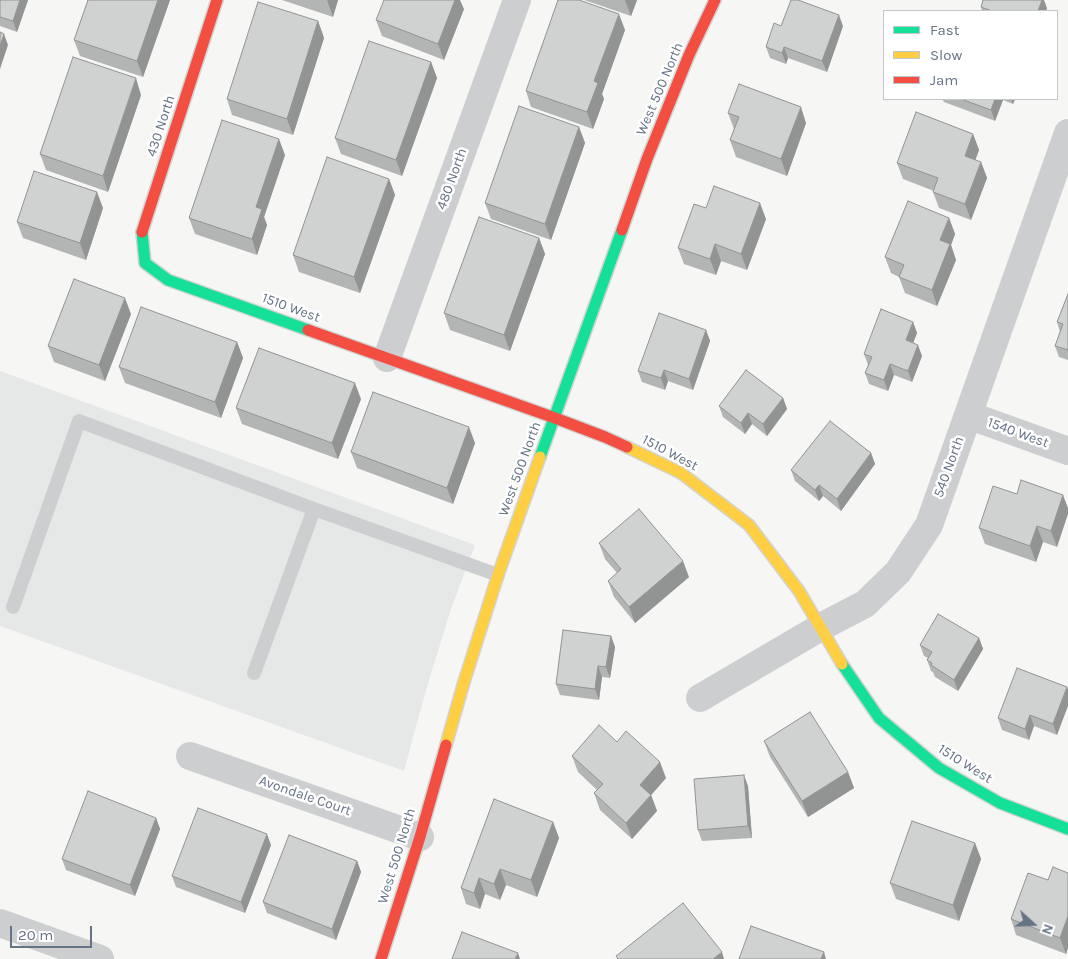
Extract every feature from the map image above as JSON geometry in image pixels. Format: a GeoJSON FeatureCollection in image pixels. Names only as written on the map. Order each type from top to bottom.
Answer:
{"type":"FeatureCollection","features":[{"type":"Feature","properties":{"kind":"street","name":"430 North"},"geometry":{"type":"LineString","coordinates":[[145,262],[142,234],[217,0]]}},
{"type":"Feature","properties":{"kind":"street","name":"480 North"},"geometry":{"type":"LineString","coordinates":[[387,358],[517,0]]}},
{"type":"Feature","properties":{"kind":"street","name":"West 500 North"},"geometry":{"type":"LineString","coordinates":[[381,959],[420,837],[464,682],[498,575],[647,159],[689,55],[716,0]]}},
{"type":"Feature","properties":{"kind":"street","name":"540 North"},"geometry":{"type":"LineString","coordinates":[[700,698],[821,627],[865,604],[898,572],[929,525],[1068,133]]}},
{"type":"Feature","properties":{"kind":"street","name":"1510 West"},"geometry":{"type":"LineString","coordinates":[[145,262],[168,280],[555,418],[605,437],[681,473],[749,525],[799,591],[845,669],[879,718],[939,768],[1000,803],[1068,829]]}},
{"type":"Feature","properties":{"kind":"street","name":"1540 West"},"geometry":{"type":"LineString","coordinates":[[968,415],[1068,451]]}},
{"type":"Feature","properties":{"kind":"street","name":"Avondale Court"},"geometry":{"type":"LineString","coordinates":[[190,756],[420,837]]}},
{"type":"Feature","properties":{"kind":"street"},"geometry":{"type":"LineString","coordinates":[[0,924],[100,959]]}},
{"type":"Feature","properties":{"kind":"lane"},"geometry":{"type":"LineString","coordinates":[[13,607],[79,421],[314,509],[498,575]]}},
{"type":"Feature","properties":{"kind":"lane"},"geometry":{"type":"LineString","coordinates":[[254,673],[314,509]]}},
{"type":"Feature","properties":{"kind":"shaded area"},"geometry":{"type":"Polygon","coordinates":[[[0,371],[475,545],[451,609],[404,771],[0,626],[0,371]]]}},
{"type":"Feature","properties":{"kind":"building"},"geometry":{"type":"Polygon","coordinates":[[[0,0],[20,0],[13,21],[0,17],[0,0]]]}},
{"type":"Feature","properties":{"kind":"building"},"geometry":{"type":"Polygon","coordinates":[[[88,0],[158,0],[137,61],[74,40],[88,0]]]}},
{"type":"Feature","properties":{"kind":"building"},"geometry":{"type":"Polygon","coordinates":[[[384,0],[455,0],[438,44],[376,20],[384,0]]]}},
{"type":"Feature","properties":{"kind":"building"},"geometry":{"type":"Polygon","coordinates":[[[558,0],[579,0],[619,14],[594,81],[598,83],[587,112],[526,91],[558,0]]]}},
{"type":"Feature","properties":{"kind":"building"},"geometry":{"type":"Polygon","coordinates":[[[791,0],[798,0],[839,15],[822,61],[784,47],[782,53],[766,47],[774,23],[781,26],[791,0]]]}},
{"type":"Feature","properties":{"kind":"building"},"geometry":{"type":"Polygon","coordinates":[[[983,0],[1042,0],[1038,10],[989,10],[981,7],[983,0]]]}},
{"type":"Feature","properties":{"kind":"building"},"geometry":{"type":"Polygon","coordinates":[[[258,2],[318,21],[287,119],[227,99],[258,2]]]}},
{"type":"Feature","properties":{"kind":"building"},"geometry":{"type":"Polygon","coordinates":[[[0,32],[4,34],[0,46],[0,32]]]}},
{"type":"Feature","properties":{"kind":"building"},"geometry":{"type":"Polygon","coordinates":[[[369,41],[431,62],[396,160],[335,138],[369,41]]]}},
{"type":"Feature","properties":{"kind":"building"},"geometry":{"type":"Polygon","coordinates":[[[73,57],[136,78],[103,176],[40,154],[73,57]]]}},
{"type":"Feature","properties":{"kind":"building"},"geometry":{"type":"Polygon","coordinates":[[[739,84],[801,107],[781,159],[730,140],[739,117],[728,113],[739,84]]]}},
{"type":"Feature","properties":{"kind":"building"},"geometry":{"type":"Polygon","coordinates":[[[964,100],[995,100],[991,110],[964,100]]]}},
{"type":"Feature","properties":{"kind":"building"},"geometry":{"type":"Polygon","coordinates":[[[519,106],[579,127],[545,224],[485,203],[519,106]]]}},
{"type":"Feature","properties":{"kind":"building"},"geometry":{"type":"Polygon","coordinates":[[[916,112],[973,134],[965,156],[981,162],[965,204],[933,192],[938,178],[897,163],[916,112]]]}},
{"type":"Feature","properties":{"kind":"building"},"geometry":{"type":"Polygon","coordinates":[[[222,120],[279,139],[256,207],[262,209],[252,239],[189,218],[222,120]]]}},
{"type":"Feature","properties":{"kind":"building"},"geometry":{"type":"Polygon","coordinates":[[[327,157],[389,179],[354,277],[293,255],[327,157]]]}},
{"type":"Feature","properties":{"kind":"building"},"geometry":{"type":"Polygon","coordinates":[[[34,171],[97,192],[80,243],[17,222],[34,171]]]}},
{"type":"Feature","properties":{"kind":"building"},"geometry":{"type":"Polygon","coordinates":[[[714,186],[760,203],[741,254],[715,244],[710,259],[678,248],[694,204],[706,208],[714,186]]]}},
{"type":"Feature","properties":{"kind":"building"},"geometry":{"type":"Polygon","coordinates":[[[908,201],[949,218],[940,240],[950,244],[932,290],[899,277],[904,265],[885,257],[908,201]]]}},
{"type":"Feature","properties":{"kind":"building"},"geometry":{"type":"Polygon","coordinates":[[[479,217],[539,238],[504,335],[444,313],[479,217]]]}},
{"type":"Feature","properties":{"kind":"building"},"geometry":{"type":"Polygon","coordinates":[[[74,279],[125,298],[99,365],[48,346],[74,279]]]}},
{"type":"Feature","properties":{"kind":"building"},"geometry":{"type":"Polygon","coordinates":[[[1068,294],[1068,350],[1055,346],[1063,324],[1057,322],[1068,294]]]}},
{"type":"Feature","properties":{"kind":"building"},"geometry":{"type":"Polygon","coordinates":[[[141,307],[237,342],[215,402],[119,367],[141,307]]]}},
{"type":"Feature","properties":{"kind":"building"},"geometry":{"type":"Polygon","coordinates":[[[881,309],[913,322],[906,340],[918,345],[908,371],[890,364],[884,380],[865,373],[872,357],[864,354],[881,309]]]}},
{"type":"Feature","properties":{"kind":"building"},"geometry":{"type":"Polygon","coordinates":[[[659,313],[706,330],[689,379],[664,370],[661,378],[638,371],[659,313]]]}},
{"type":"Feature","properties":{"kind":"building"},"geometry":{"type":"Polygon","coordinates":[[[259,348],[355,383],[332,443],[236,408],[259,348]]]}},
{"type":"Feature","properties":{"kind":"building"},"geometry":{"type":"Polygon","coordinates":[[[746,370],[783,398],[763,424],[748,413],[741,423],[719,406],[746,370]]]}},
{"type":"Feature","properties":{"kind":"building"},"geometry":{"type":"Polygon","coordinates":[[[373,392],[469,427],[447,488],[351,452],[373,392]]]}},
{"type":"Feature","properties":{"kind":"building"},"geometry":{"type":"Polygon","coordinates":[[[830,421],[871,453],[837,499],[819,485],[815,490],[791,470],[830,421]]]}},
{"type":"Feature","properties":{"kind":"building"},"geometry":{"type":"Polygon","coordinates":[[[1021,480],[1063,495],[1051,531],[1037,526],[1030,546],[979,528],[993,486],[1017,494],[1021,480]]]}},
{"type":"Feature","properties":{"kind":"building"},"geometry":{"type":"Polygon","coordinates":[[[639,509],[683,561],[629,607],[608,581],[621,569],[599,543],[639,509]]]}},
{"type":"Feature","properties":{"kind":"building"},"geometry":{"type":"Polygon","coordinates":[[[938,614],[979,638],[954,680],[931,665],[932,663],[927,660],[932,652],[920,645],[938,614]]]}},
{"type":"Feature","properties":{"kind":"building"},"geometry":{"type":"Polygon","coordinates":[[[563,630],[611,636],[606,667],[598,666],[595,689],[556,684],[563,630]]]}},
{"type":"Feature","properties":{"kind":"building"},"geometry":{"type":"Polygon","coordinates":[[[1017,668],[1067,687],[1053,724],[1030,715],[1025,729],[998,718],[1017,668]]]}},
{"type":"Feature","properties":{"kind":"building"},"geometry":{"type":"Polygon","coordinates":[[[810,712],[848,772],[802,801],[764,741],[810,712]]]}},
{"type":"Feature","properties":{"kind":"building"},"geometry":{"type":"Polygon","coordinates":[[[599,725],[617,742],[626,731],[660,762],[640,785],[651,795],[626,823],[594,793],[603,784],[572,756],[599,725]]]}},
{"type":"Feature","properties":{"kind":"building"},"geometry":{"type":"Polygon","coordinates":[[[744,775],[748,826],[698,830],[694,779],[744,775]]]}},
{"type":"Feature","properties":{"kind":"building"},"geometry":{"type":"Polygon","coordinates":[[[88,791],[156,818],[130,885],[62,859],[88,791]]]}},
{"type":"Feature","properties":{"kind":"building"},"geometry":{"type":"Polygon","coordinates":[[[494,799],[553,822],[531,880],[500,869],[494,884],[479,878],[474,893],[461,888],[494,799]]]}},
{"type":"Feature","properties":{"kind":"building"},"geometry":{"type":"Polygon","coordinates":[[[198,808],[267,834],[241,902],[172,876],[198,808]]]}},
{"type":"Feature","properties":{"kind":"building"},"geometry":{"type":"Polygon","coordinates":[[[912,821],[975,843],[953,905],[890,883],[912,821]]]}},
{"type":"Feature","properties":{"kind":"building"},"geometry":{"type":"Polygon","coordinates":[[[289,835],[357,861],[332,929],[263,902],[289,835]]]}},
{"type":"Feature","properties":{"kind":"building"},"geometry":{"type":"Polygon","coordinates":[[[1053,867],[1068,873],[1068,916],[1060,938],[1011,919],[1028,873],[1048,880],[1053,867]]]}},
{"type":"Feature","properties":{"kind":"building"},"geometry":{"type":"Polygon","coordinates":[[[683,903],[722,952],[713,959],[618,959],[616,956],[683,903]]]}},
{"type":"Feature","properties":{"kind":"building"},"geometry":{"type":"Polygon","coordinates":[[[751,926],[824,952],[821,959],[739,959],[751,926]]]}},
{"type":"Feature","properties":{"kind":"building"},"geometry":{"type":"Polygon","coordinates":[[[462,932],[518,953],[515,959],[452,959],[462,932]]]}},
{"type":"Feature","properties":{"kind":"traffic: fast"},"geometry":{"type":"LineString","coordinates":[[540,457],[622,230]]}},
{"type":"Feature","properties":{"kind":"traffic: fast"},"geometry":{"type":"LineString","coordinates":[[142,232],[145,263],[168,280],[308,330]]}},
{"type":"Feature","properties":{"kind":"traffic: fast"},"geometry":{"type":"LineString","coordinates":[[842,664],[879,718],[939,768],[1000,803],[1068,829]]}},
{"type":"Feature","properties":{"kind":"traffic: slow"},"geometry":{"type":"LineString","coordinates":[[627,447],[681,473],[749,525],[799,591],[842,664]]}},
{"type":"Feature","properties":{"kind":"traffic: slow"},"geometry":{"type":"LineString","coordinates":[[446,745],[498,575],[540,457]]}},
{"type":"Feature","properties":{"kind":"traffic: jam"},"geometry":{"type":"LineString","coordinates":[[142,232],[217,0]]}},
{"type":"Feature","properties":{"kind":"traffic: jam"},"geometry":{"type":"LineString","coordinates":[[622,230],[647,159],[689,55],[715,0]]}},
{"type":"Feature","properties":{"kind":"traffic: jam"},"geometry":{"type":"LineString","coordinates":[[308,330],[555,418],[627,447]]}},
{"type":"Feature","properties":{"kind":"traffic: jam"},"geometry":{"type":"LineString","coordinates":[[381,959],[420,837],[446,745]]}}]}
